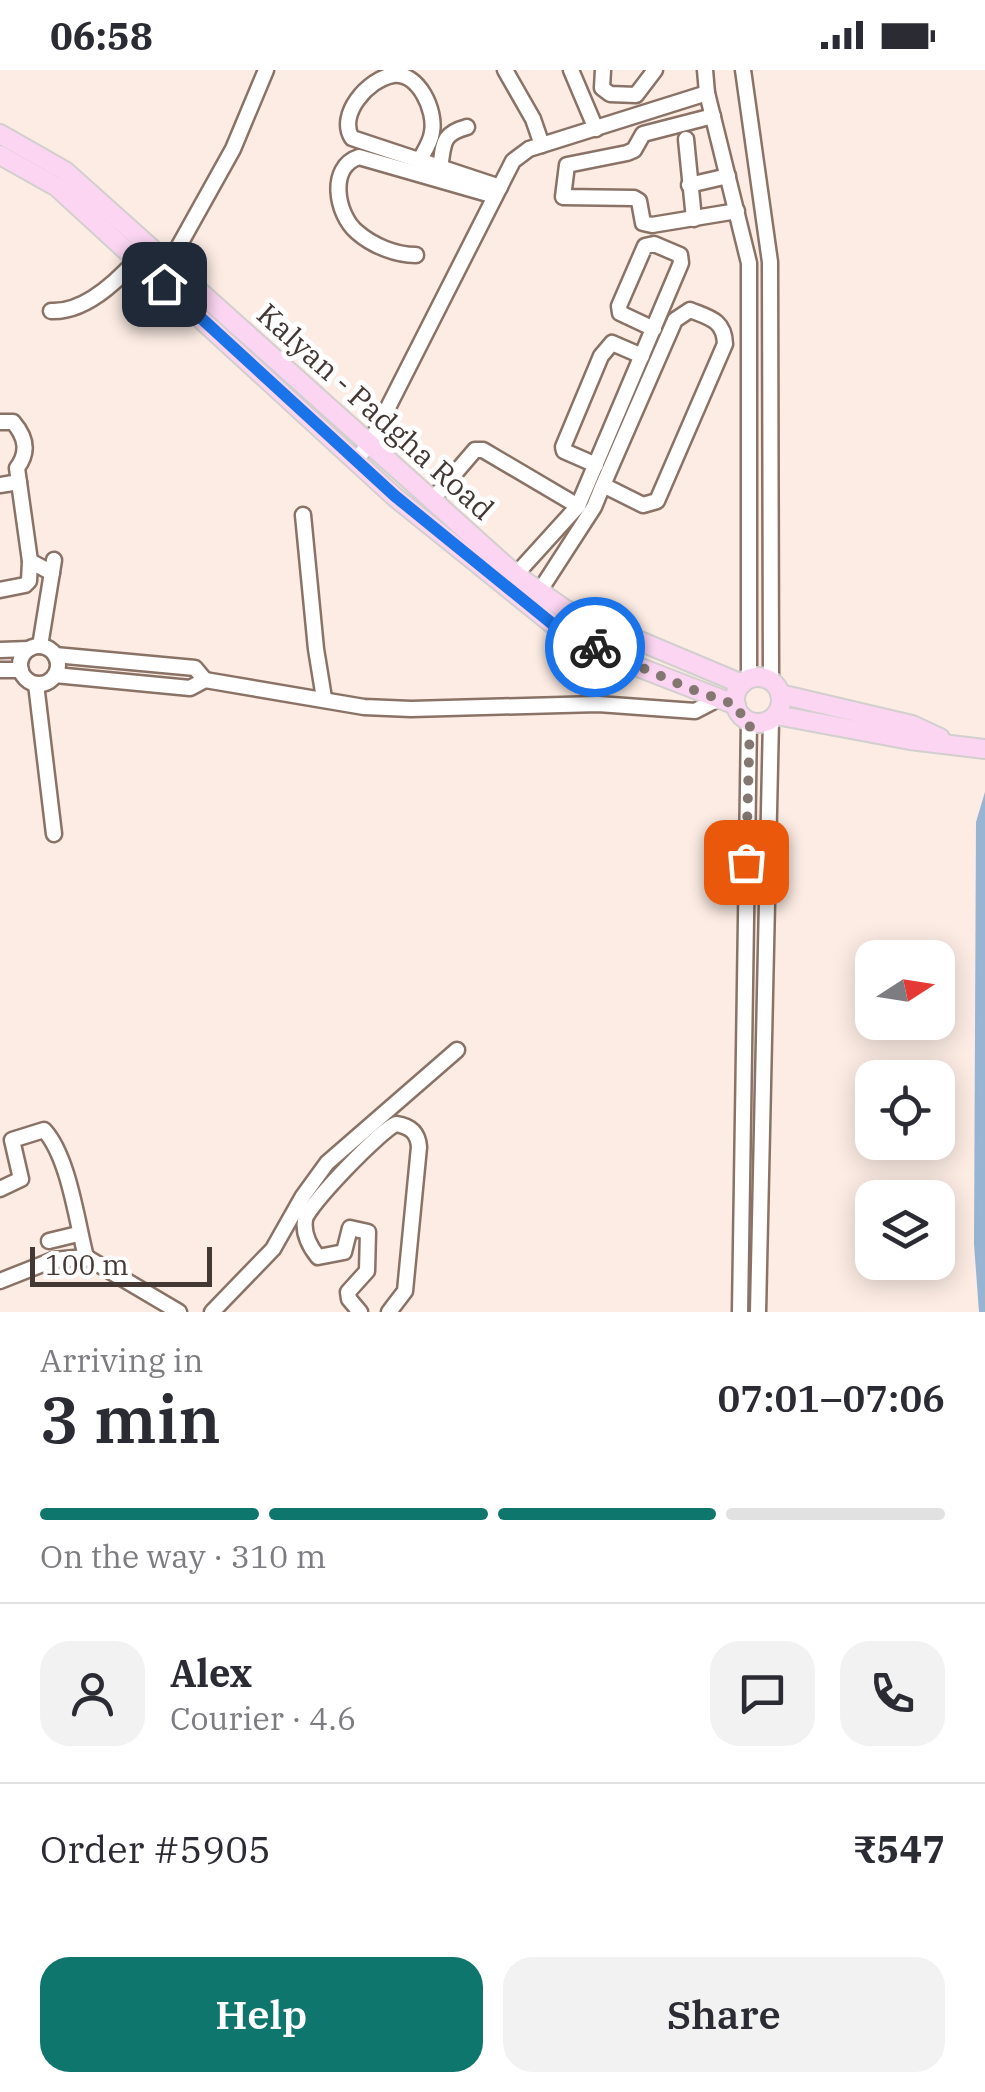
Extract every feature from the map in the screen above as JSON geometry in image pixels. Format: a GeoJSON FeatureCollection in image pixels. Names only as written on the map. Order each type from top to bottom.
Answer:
{"type":"FeatureCollection","features":[{"type":"Feature","properties":{"kind":"main road"},"geometry":{"type":"LineString","coordinates":[[0,134],[8,153],[61,179],[143,252],[355,461],[395,496],[511,580],[555,626],[615,658],[727,702],[750,722],[774,717],[985,749]]}},
{"type":"Feature","properties":{"kind":"main road","name":"Kalyan - Padgha Road"},"geometry":{"type":"LineString","coordinates":[[143,252],[170,262],[432,500],[511,580],[540,592],[566,610],[745,682]]}},
{"type":"Feature","properties":{"kind":"main road"},"geometry":{"type":"LineString","coordinates":[[395,496],[410,480]]}},
{"type":"Feature","properties":{"kind":"main road"},"geometry":{"type":"LineString","coordinates":[[727,702],[745,682],[756,677],[775,687],[912,725],[950,742]]}},
{"type":"Feature","properties":{"kind":"main road"},"geometry":{"type":"LineString","coordinates":[[774,717],[780,708],[775,687]]}},
{"type":"Feature","properties":{"kind":"street"},"geometry":{"type":"LineString","coordinates":[[170,262],[232,148],[266,70]]}},
{"type":"Feature","properties":{"kind":"street"},"geometry":{"type":"LineString","coordinates":[[505,70],[533,119],[542,145]]}},
{"type":"Feature","properties":{"kind":"street"},"geometry":{"type":"LineString","coordinates":[[572,70],[596,128]]}},
{"type":"Feature","properties":{"kind":"street"},"geometry":{"type":"LineString","coordinates":[[603,70],[602,88],[610,94],[636,95],[655,70]]}},
{"type":"Feature","properties":{"kind":"street"},"geometry":{"type":"LineString","coordinates":[[705,70],[749,263],[745,682]]}},
{"type":"Feature","properties":{"kind":"street"},"geometry":{"type":"LineString","coordinates":[[743,70],[770,262],[775,687]]}},
{"type":"Feature","properties":{"kind":"street"},"geometry":{"type":"LineString","coordinates":[[419,160],[432,136],[433,116],[419,87],[404,76],[389,75],[369,88],[348,113],[347,131],[352,138],[498,191]]}},
{"type":"Feature","properties":{"kind":"street"},"geometry":{"type":"LineString","coordinates":[[355,461],[370,443],[513,161],[529,149],[708,93]]}},
{"type":"Feature","properties":{"kind":"street"},"geometry":{"type":"LineString","coordinates":[[713,116],[643,134],[634,150],[627,153],[568,165],[564,170],[563,196],[634,198],[643,224],[652,225],[736,211]]}},
{"type":"Feature","properties":{"kind":"street"},"geometry":{"type":"LineString","coordinates":[[440,168],[443,140],[447,134],[467,127]]}},
{"type":"Feature","properties":{"kind":"street"},"geometry":{"type":"LineString","coordinates":[[576,134],[582,162]]}},
{"type":"Feature","properties":{"kind":"street"},"geometry":{"type":"LineString","coordinates":[[686,139],[694,220]]}},
{"type":"Feature","properties":{"kind":"street"},"geometry":{"type":"LineString","coordinates":[[416,255],[398,256],[358,233],[347,220],[339,196],[340,173],[345,163],[359,157],[498,191]]}},
{"type":"Feature","properties":{"kind":"street"},"geometry":{"type":"LineString","coordinates":[[689,185],[728,176]]}},
{"type":"Feature","properties":{"kind":"street"},"geometry":{"type":"LineString","coordinates":[[511,580],[578,506],[654,329],[681,263],[680,255],[654,244],[645,246],[619,306],[620,313],[654,329]]}},
{"type":"Feature","properties":{"kind":"street"},"geometry":{"type":"LineString","coordinates":[[51,311],[66,312],[86,304],[143,252]]}},
{"type":"Feature","properties":{"kind":"street"},"geometry":{"type":"LineString","coordinates":[[540,592],[594,507],[603,486],[675,320],[690,310],[719,322],[725,344],[657,501],[643,505],[603,486]]}},
{"type":"Feature","properties":{"kind":"street"},"geometry":{"type":"LineString","coordinates":[[596,465],[564,451],[563,447],[601,356],[612,344],[642,356]]}},
{"type":"Feature","properties":{"kind":"street"},"geometry":{"type":"LineString","coordinates":[[0,422],[13,422],[26,444],[17,468],[30,560],[29,581],[0,590]]}},
{"type":"Feature","properties":{"kind":"street"},"geometry":{"type":"LineString","coordinates":[[432,500],[474,450],[482,450],[578,506]]}},
{"type":"Feature","properties":{"kind":"street"},"geometry":{"type":"LineString","coordinates":[[0,468],[22,462]]}},
{"type":"Feature","properties":{"kind":"street"},"geometry":{"type":"LineString","coordinates":[[0,485],[19,482]]}},
{"type":"Feature","properties":{"kind":"street"},"geometry":{"type":"LineString","coordinates":[[302,514],[324,698]]}},
{"type":"Feature","properties":{"kind":"street"},"geometry":{"type":"LineString","coordinates":[[30,560],[53,566],[34,648],[22,658],[21,670],[27,680],[36,684],[50,681],[58,666],[55,655]]}},
{"type":"Feature","properties":{"kind":"street"},"geometry":{"type":"LineString","coordinates":[[0,650],[34,648],[55,655],[194,668],[204,680]]}},
{"type":"Feature","properties":{"kind":"street"},"geometry":{"type":"LineString","coordinates":[[166,686],[168,665]]}},
{"type":"Feature","properties":{"kind":"street"},"geometry":{"type":"LineString","coordinates":[[0,670],[21,670]]}},
{"type":"Feature","properties":{"kind":"street"},"geometry":{"type":"LineString","coordinates":[[55,675],[190,688],[204,680],[364,707],[411,709],[598,704],[695,712],[727,702]]}},
{"type":"Feature","properties":{"kind":"street"},"geometry":{"type":"LineString","coordinates":[[36,684],[54,834]]}},
{"type":"Feature","properties":{"kind":"street"},"geometry":{"type":"LineString","coordinates":[[758,1312],[774,717]]}},
{"type":"Feature","properties":{"kind":"street"},"geometry":{"type":"LineString","coordinates":[[740,1312],[750,722]]}},
{"type":"Feature","properties":{"kind":"street"},"geometry":{"type":"LineString","coordinates":[[360,1312],[348,1292],[367,1271],[368,1232],[348,1230],[344,1252],[318,1257],[306,1229],[308,1212],[383,1123],[457,1050]]}},
{"type":"Feature","properties":{"kind":"street"},"geometry":{"type":"LineString","coordinates":[[212,1312],[273,1248],[327,1163],[383,1123],[410,1128],[419,1147],[405,1291],[388,1312]]}},
{"type":"Feature","properties":{"kind":"street"},"geometry":{"type":"LineString","coordinates":[[0,1189],[21,1179],[12,1140],[44,1130],[54,1145],[79,1217],[78,1234],[86,1257]]}},
{"type":"Feature","properties":{"kind":"street"},"geometry":{"type":"LineString","coordinates":[[320,1174],[332,1186]]}},
{"type":"Feature","properties":{"kind":"street"},"geometry":{"type":"LineString","coordinates":[[49,1242],[78,1234]]}},
{"type":"Feature","properties":{"kind":"street"},"geometry":{"type":"LineString","coordinates":[[2,1277],[53,1260],[86,1257],[178,1312]]}},
{"type":"Feature","properties":{"kind":"water"},"geometry":{"type":"Polygon","coordinates":[[[985,792],[985,1312],[979,1312],[974,1244],[976,822],[985,792]]]}},
{"type":"Feature","properties":{"kind":"way so far"},"geometry":{"type":"LineString","coordinates":[[595,647],[736,705],[750,722],[746,862]]}},
{"type":"Feature","properties":{"kind":"route"},"geometry":{"type":"LineString","coordinates":[[164,284],[395,496],[555,626],[595,647]]}}]}
